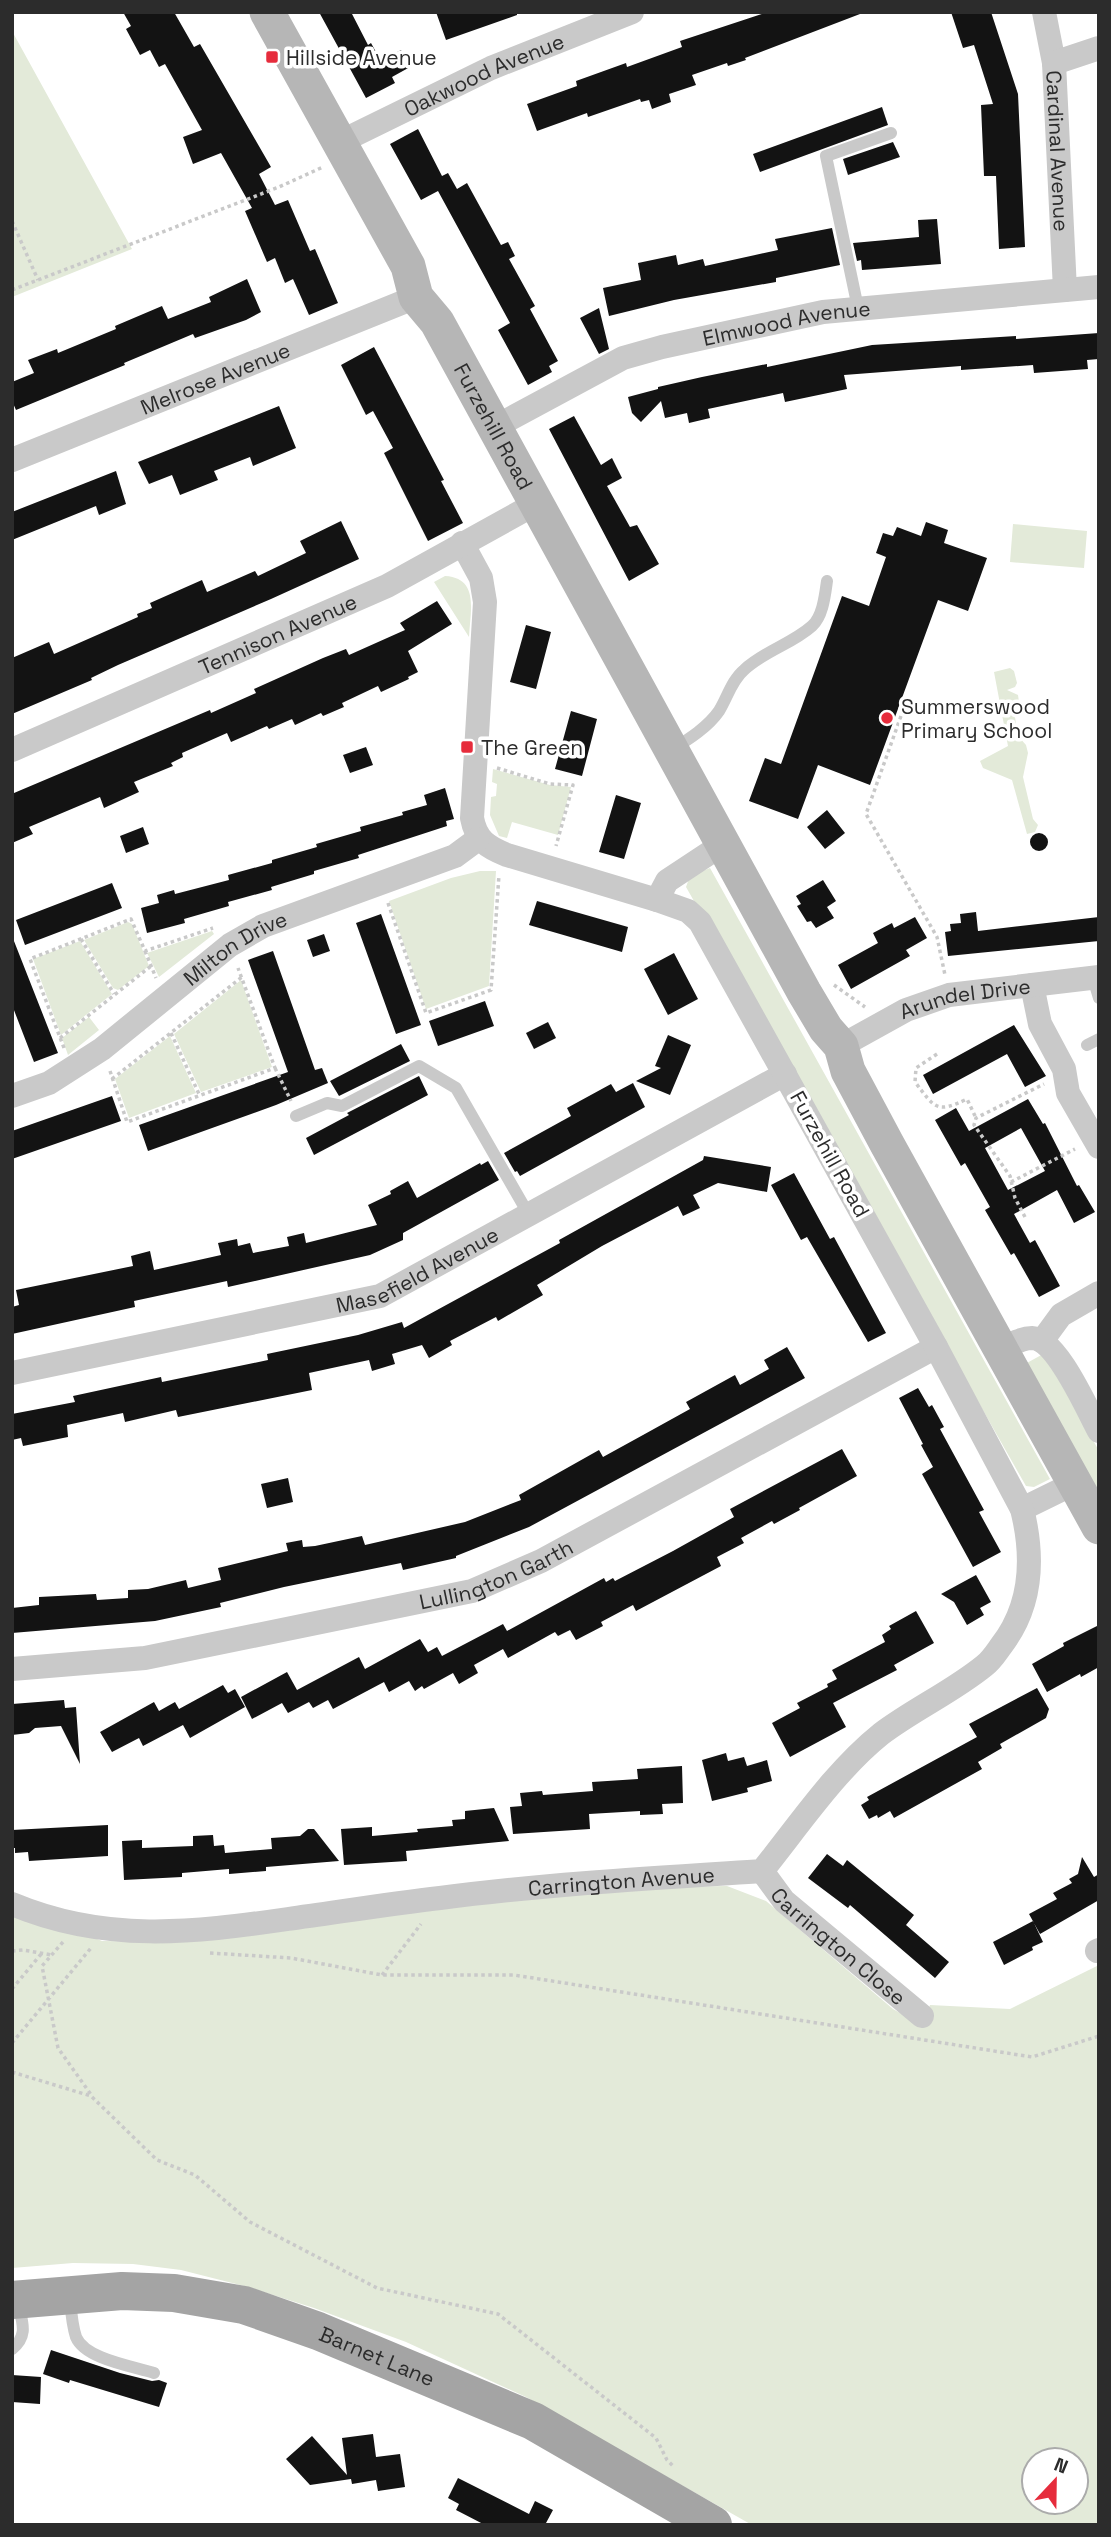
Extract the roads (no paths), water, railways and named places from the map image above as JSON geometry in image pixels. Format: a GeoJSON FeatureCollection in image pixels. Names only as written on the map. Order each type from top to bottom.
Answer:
{"type":"FeatureCollection","features":[{"type":"Feature","properties":{"kind":"main road","name":"Barnet Lane"},"geometry":{"type":"LineString","coordinates":[[15,2299],[122,2291],[174,2293],[244,2305],[306,2326],[533,2421],[713,2525]]}},
{"type":"Feature","properties":{"kind":"street","name":"Furzehill Road"},"geometry":{"type":"LineString","coordinates":[[267,12],[408,266],[416,297],[438,322],[804,992],[826,1029],[841,1046],[848,1071],[1099,1527]]}},
{"type":"Feature","properties":{"kind":"street","name":"Oakwood Avenue"},"geometry":{"type":"LineString","coordinates":[[344,149],[491,68],[632,12]]}},
{"type":"Feature","properties":{"kind":"street","name":"Cardinal Avenue"},"geometry":{"type":"LineString","coordinates":[[1044,12],[1054,63],[1065,290]]}},
{"type":"Feature","properties":{"kind":"street"},"geometry":{"type":"LineString","coordinates":[[1054,63],[1099,48]]}},
{"type":"Feature","properties":{"kind":"street","name":"Elmwood Avenue"},"geometry":{"type":"LineString","coordinates":[[495,427],[623,358],[662,347],[810,314],[1099,287]]}},
{"type":"Feature","properties":{"kind":"street","name":"Melrose Avenue"},"geometry":{"type":"LineString","coordinates":[[12,460],[416,297]]}},
{"type":"Feature","properties":{"kind":"street","name":"Tennison Avenue"},"geometry":{"type":"LineString","coordinates":[[12,750],[375,592],[537,503]]}},
{"type":"Feature","properties":{"kind":"street"},"geometry":{"type":"LineString","coordinates":[[462,543],[481,578],[485,602],[472,818],[478,839],[491,849],[507,855],[657,900],[667,881],[723,844]]}},
{"type":"Feature","properties":{"kind":"street","name":"Milton Drive"},"geometry":{"type":"LineString","coordinates":[[12,1096],[48,1083],[102,1049],[225,936],[262,926],[382,884],[455,856],[478,839]]}},
{"type":"Feature","properties":{"kind":"street","name":"Furzehill Road"},"geometry":{"type":"LineString","coordinates":[[657,900],[688,911],[700,922],[936,1347],[1022,1509]]}},
{"type":"Feature","properties":{"kind":"street"},"geometry":{"type":"LineString","coordinates":[[1032,985],[1040,1024],[1065,1074],[1068,1093],[1097,1143]]}},
{"type":"Feature","properties":{"kind":"street","name":"Arundel Drive"},"geometry":{"type":"LineString","coordinates":[[841,1046],[905,1010],[949,995],[1032,985],[1097,985]]}},
{"type":"Feature","properties":{"kind":"street","name":"Masefield Avenue"},"geometry":{"type":"LineString","coordinates":[[12,1373],[380,1296],[785,1074]]}},
{"type":"Feature","properties":{"kind":"street"},"geometry":{"type":"LineString","coordinates":[[1042,1341],[1061,1315],[1099,1293]]}},
{"type":"Feature","properties":{"kind":"street"},"geometry":{"type":"LineString","coordinates":[[1001,1350],[1031,1338],[1042,1341],[1054,1351],[1099,1431]]}},
{"type":"Feature","properties":{"kind":"street","name":"Lullington Garth"},"geometry":{"type":"LineString","coordinates":[[12,1669],[145,1658],[472,1591],[541,1561],[936,1347]]}},
{"type":"Feature","properties":{"kind":"street"},"geometry":{"type":"LineString","coordinates":[[762,1871],[824,1794],[880,1735],[987,1664],[1011,1633],[1023,1608],[1029,1584],[1028,1534],[1022,1509],[1075,1483]]}},
{"type":"Feature","properties":{"kind":"street","name":"Carrington Avenue"},"geometry":{"type":"LineString","coordinates":[[12,1904],[79,1925],[162,1933],[218,1929],[441,1898],[581,1882],[762,1871]]}},
{"type":"Feature","properties":{"kind":"street","name":"Carrington Close"},"geometry":{"type":"LineString","coordinates":[[762,1871],[784,1901],[922,2016]]}},
{"type":"Feature","properties":{"kind":"lane"},"geometry":{"type":"LineString","coordinates":[[858,309],[826,156],[891,133]]}},
{"type":"Feature","properties":{"kind":"lane"},"geometry":{"type":"LineString","coordinates":[[672,749],[710,721],[741,672],[762,654],[813,625],[824,602],[827,581]]}},
{"type":"Feature","properties":{"kind":"lane"},"geometry":{"type":"LineString","coordinates":[[296,1116],[327,1103],[342,1105],[419,1066],[456,1088],[529,1215]]}},
{"type":"Feature","properties":{"kind":"lane"},"geometry":{"type":"LineString","coordinates":[[69,2295],[77,2338],[83,2346],[98,2356],[153,2373]]}},
{"type":"Feature","properties":{"kind":"lane"},"geometry":{"type":"LineString","coordinates":[[12,2349],[22,2339],[23,2330],[15,2299]]}},
{"type":"Feature","properties":{"kind":"place","name":"Hillside Avenue"},"geometry":{"type":"Point","coordinates":[272,57]}},
{"type":"Feature","properties":{"kind":"place","name":"Summerswood Primary School"},"geometry":{"type":"Point","coordinates":[887,718]}},
{"type":"Feature","properties":{"kind":"place","name":"The Green"},"geometry":{"type":"Point","coordinates":[467,747]}}]}
